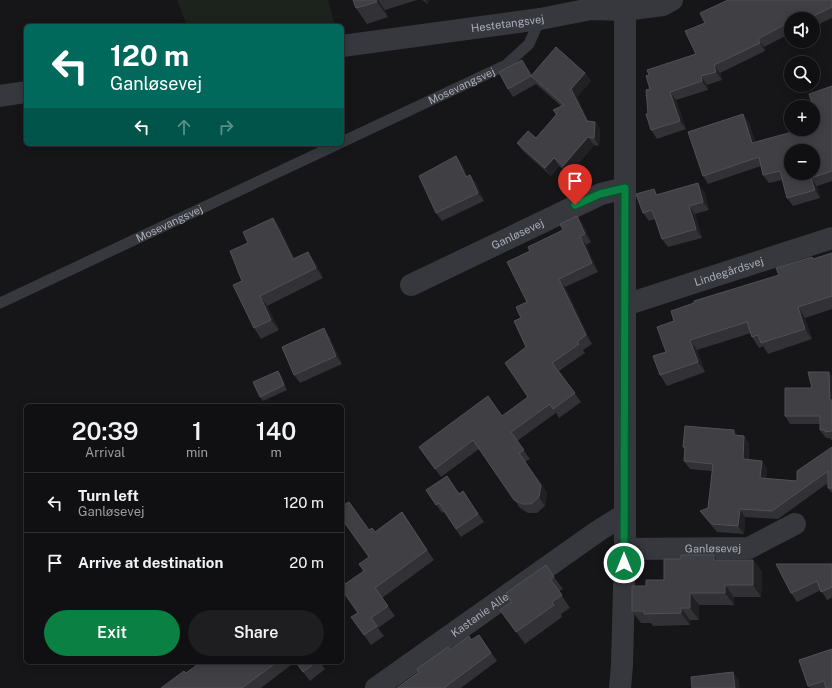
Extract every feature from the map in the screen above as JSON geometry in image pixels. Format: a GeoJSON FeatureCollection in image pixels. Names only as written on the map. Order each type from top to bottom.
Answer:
{"type":"FeatureCollection","features":[{"type":"Feature","properties":{"kind":"street","name":"Hestetangsvej"},"geometry":{"type":"LineString","coordinates":[[344,46],[540,19],[590,9],[624,5],[663,4],[672,0]]}},
{"type":"Feature","properties":{"kind":"street"},"geometry":{"type":"LineString","coordinates":[[620,688],[625,550],[624,5]]}},
{"type":"Feature","properties":{"kind":"street"},"geometry":{"type":"LineString","coordinates":[[0,96],[24,92]]}},
{"type":"Feature","properties":{"kind":"street","name":"Ganløsevej"},"geometry":{"type":"LineString","coordinates":[[411,285],[600,194],[625,188]]}},
{"type":"Feature","properties":{"kind":"street","name":"Lindegårdsvej"},"geometry":{"type":"LineString","coordinates":[[625,305],[832,238]]}},
{"type":"Feature","properties":{"kind":"street","name":"Kastanie Alle"},"geometry":{"type":"LineString","coordinates":[[376,688],[598,531],[624,515]]}},
{"type":"Feature","properties":{"kind":"street","name":"Ganløsevej"},"geometry":{"type":"LineString","coordinates":[[625,550],[750,548],[794,524]]}},
{"type":"Feature","properties":{"kind":"lane","name":"Mosevangsvej"},"geometry":{"type":"LineString","coordinates":[[344,141],[506,65],[529,44],[540,19]]}},
{"type":"Feature","properties":{"kind":"lane","name":"Mosevangsvej"},"geometry":{"type":"LineString","coordinates":[[0,303],[334,146]]}},
{"type":"Feature","properties":{"kind":"shaded area"},"geometry":{"type":"Polygon","coordinates":[[[177,0],[328,0],[334,24],[186,24],[177,0]]]}},
{"type":"Feature","properties":{"kind":"building"},"geometry":{"type":"Polygon","coordinates":[[[353,0],[376,0],[377,2],[356,8],[353,0]]]}},
{"type":"Feature","properties":{"kind":"building"},"geometry":{"type":"Polygon","coordinates":[[[728,0],[832,0],[832,7],[820,13],[784,12],[784,25],[758,39],[760,43],[714,65],[716,72],[701,76],[702,81],[670,92],[680,121],[651,130],[646,114],[648,113],[646,90],[650,89],[646,76],[649,75],[647,70],[696,54],[685,31],[705,23],[700,13],[728,0]]]}},
{"type":"Feature","properties":{"kind":"building"},"geometry":{"type":"Polygon","coordinates":[[[556,47],[585,73],[571,89],[587,121],[595,122],[594,138],[588,137],[563,166],[554,158],[545,168],[517,143],[528,131],[536,138],[557,114],[553,110],[564,105],[531,76],[556,47]]]}},
{"type":"Feature","properties":{"kind":"building"},"geometry":{"type":"Polygon","coordinates":[[[522,60],[531,76],[508,89],[499,72],[522,60]]]}},
{"type":"Feature","properties":{"kind":"building"},"geometry":{"type":"Polygon","coordinates":[[[832,86],[832,171],[820,175],[820,144],[784,144],[784,180],[812,180],[815,190],[787,198],[780,171],[763,175],[759,157],[703,176],[688,132],[743,114],[752,143],[784,134],[784,136],[820,136],[820,100],[811,100],[809,94],[820,92],[820,90],[832,86]]]}},
{"type":"Feature","properties":{"kind":"building"},"geometry":{"type":"Polygon","coordinates":[[[456,156],[466,177],[470,175],[478,193],[436,213],[419,176],[456,156]]]}},
{"type":"Feature","properties":{"kind":"building"},"geometry":{"type":"Polygon","coordinates":[[[698,183],[703,202],[689,206],[696,229],[662,239],[652,210],[643,213],[636,194],[654,189],[656,195],[698,183]]]}},
{"type":"Feature","properties":{"kind":"building"},"geometry":{"type":"Polygon","coordinates":[[[577,216],[585,234],[580,236],[592,263],[559,279],[586,335],[577,342],[579,344],[552,363],[575,393],[553,409],[550,404],[511,432],[524,450],[519,453],[541,485],[539,497],[531,504],[522,504],[514,500],[473,440],[435,469],[419,447],[488,396],[502,416],[528,397],[505,363],[526,347],[514,321],[521,318],[516,307],[527,302],[507,262],[530,251],[528,247],[563,230],[560,224],[577,216]]]}},
{"type":"Feature","properties":{"kind":"building"},"geometry":{"type":"Polygon","coordinates":[[[273,218],[293,259],[308,252],[316,268],[260,296],[271,320],[254,328],[233,285],[242,281],[230,251],[248,243],[243,232],[273,218]]]}},
{"type":"Feature","properties":{"kind":"building"},"geometry":{"type":"Polygon","coordinates":[[[832,253],[832,296],[798,307],[805,329],[761,343],[758,335],[752,337],[747,322],[690,340],[698,362],[660,375],[653,356],[666,352],[657,327],[674,321],[671,311],[694,303],[694,301],[779,275],[776,268],[812,257],[813,259],[832,253]]]}},
{"type":"Feature","properties":{"kind":"building"},"geometry":{"type":"Polygon","coordinates":[[[324,328],[336,356],[294,375],[282,347],[324,328]]]}},
{"type":"Feature","properties":{"kind":"building"},"geometry":{"type":"Polygon","coordinates":[[[278,371],[284,385],[260,397],[253,382],[278,371]]]}},
{"type":"Feature","properties":{"kind":"building"},"geometry":{"type":"Polygon","coordinates":[[[808,372],[829,372],[830,400],[832,400],[832,431],[825,432],[825,430],[820,430],[820,416],[785,416],[785,388],[812,388],[808,372]]]}},
{"type":"Feature","properties":{"kind":"building"},"geometry":{"type":"Polygon","coordinates":[[[685,426],[734,430],[734,435],[744,436],[743,459],[762,461],[760,478],[797,481],[797,471],[832,447],[832,488],[828,488],[828,471],[772,511],[740,509],[738,526],[712,524],[700,511],[708,508],[713,464],[684,461],[685,447],[683,447],[685,426]]]}},
{"type":"Feature","properties":{"kind":"building"},"geometry":{"type":"Polygon","coordinates":[[[447,476],[459,494],[463,491],[478,514],[456,529],[439,503],[436,505],[426,490],[447,476]]]}},
{"type":"Feature","properties":{"kind":"building"},"geometry":{"type":"Polygon","coordinates":[[[349,502],[369,530],[372,528],[375,532],[402,512],[427,550],[375,588],[388,606],[371,618],[377,626],[364,635],[351,617],[358,613],[344,593],[344,585],[364,571],[359,564],[369,557],[344,522],[344,505],[349,502]]]}},
{"type":"Feature","properties":{"kind":"building"},"geometry":{"type":"Polygon","coordinates":[[[681,555],[714,555],[714,560],[753,560],[753,585],[725,585],[725,593],[690,593],[690,608],[681,608],[681,613],[644,614],[644,611],[632,611],[632,586],[646,586],[646,580],[664,580],[664,559],[681,559],[681,555]]]}},
{"type":"Feature","properties":{"kind":"building"},"geometry":{"type":"Polygon","coordinates":[[[776,564],[832,564],[832,587],[821,592],[817,581],[791,593],[776,564]]]}},
{"type":"Feature","properties":{"kind":"building"},"geometry":{"type":"Polygon","coordinates":[[[546,565],[554,577],[550,579],[562,595],[552,602],[554,605],[516,632],[500,610],[512,602],[506,593],[546,565]]]}},
{"type":"Feature","properties":{"kind":"building"},"geometry":{"type":"Polygon","coordinates":[[[479,635],[491,653],[445,687],[446,688],[397,688],[419,672],[417,669],[448,647],[450,650],[469,636],[471,640],[479,635]]]}},
{"type":"Feature","properties":{"kind":"building"},"geometry":{"type":"Polygon","coordinates":[[[832,649],[832,688],[826,688],[824,681],[808,686],[799,660],[832,649]]]}},
{"type":"Feature","properties":{"kind":"building"},"geometry":{"type":"Polygon","coordinates":[[[198,664],[274,664],[242,688],[161,688],[184,671],[186,673],[198,664]]]}},
{"type":"Feature","properties":{"kind":"building"},"geometry":{"type":"Polygon","coordinates":[[[297,664],[313,664],[303,672],[297,664]]]}},
{"type":"Feature","properties":{"kind":"building"},"geometry":{"type":"Polygon","coordinates":[[[733,672],[735,688],[692,688],[691,677],[733,672]]]}},
{"type":"Feature","properties":{"kind":"route"},"geometry":{"type":"LineString","coordinates":[[575,205],[600,194],[625,188],[624,563]]}}]}
